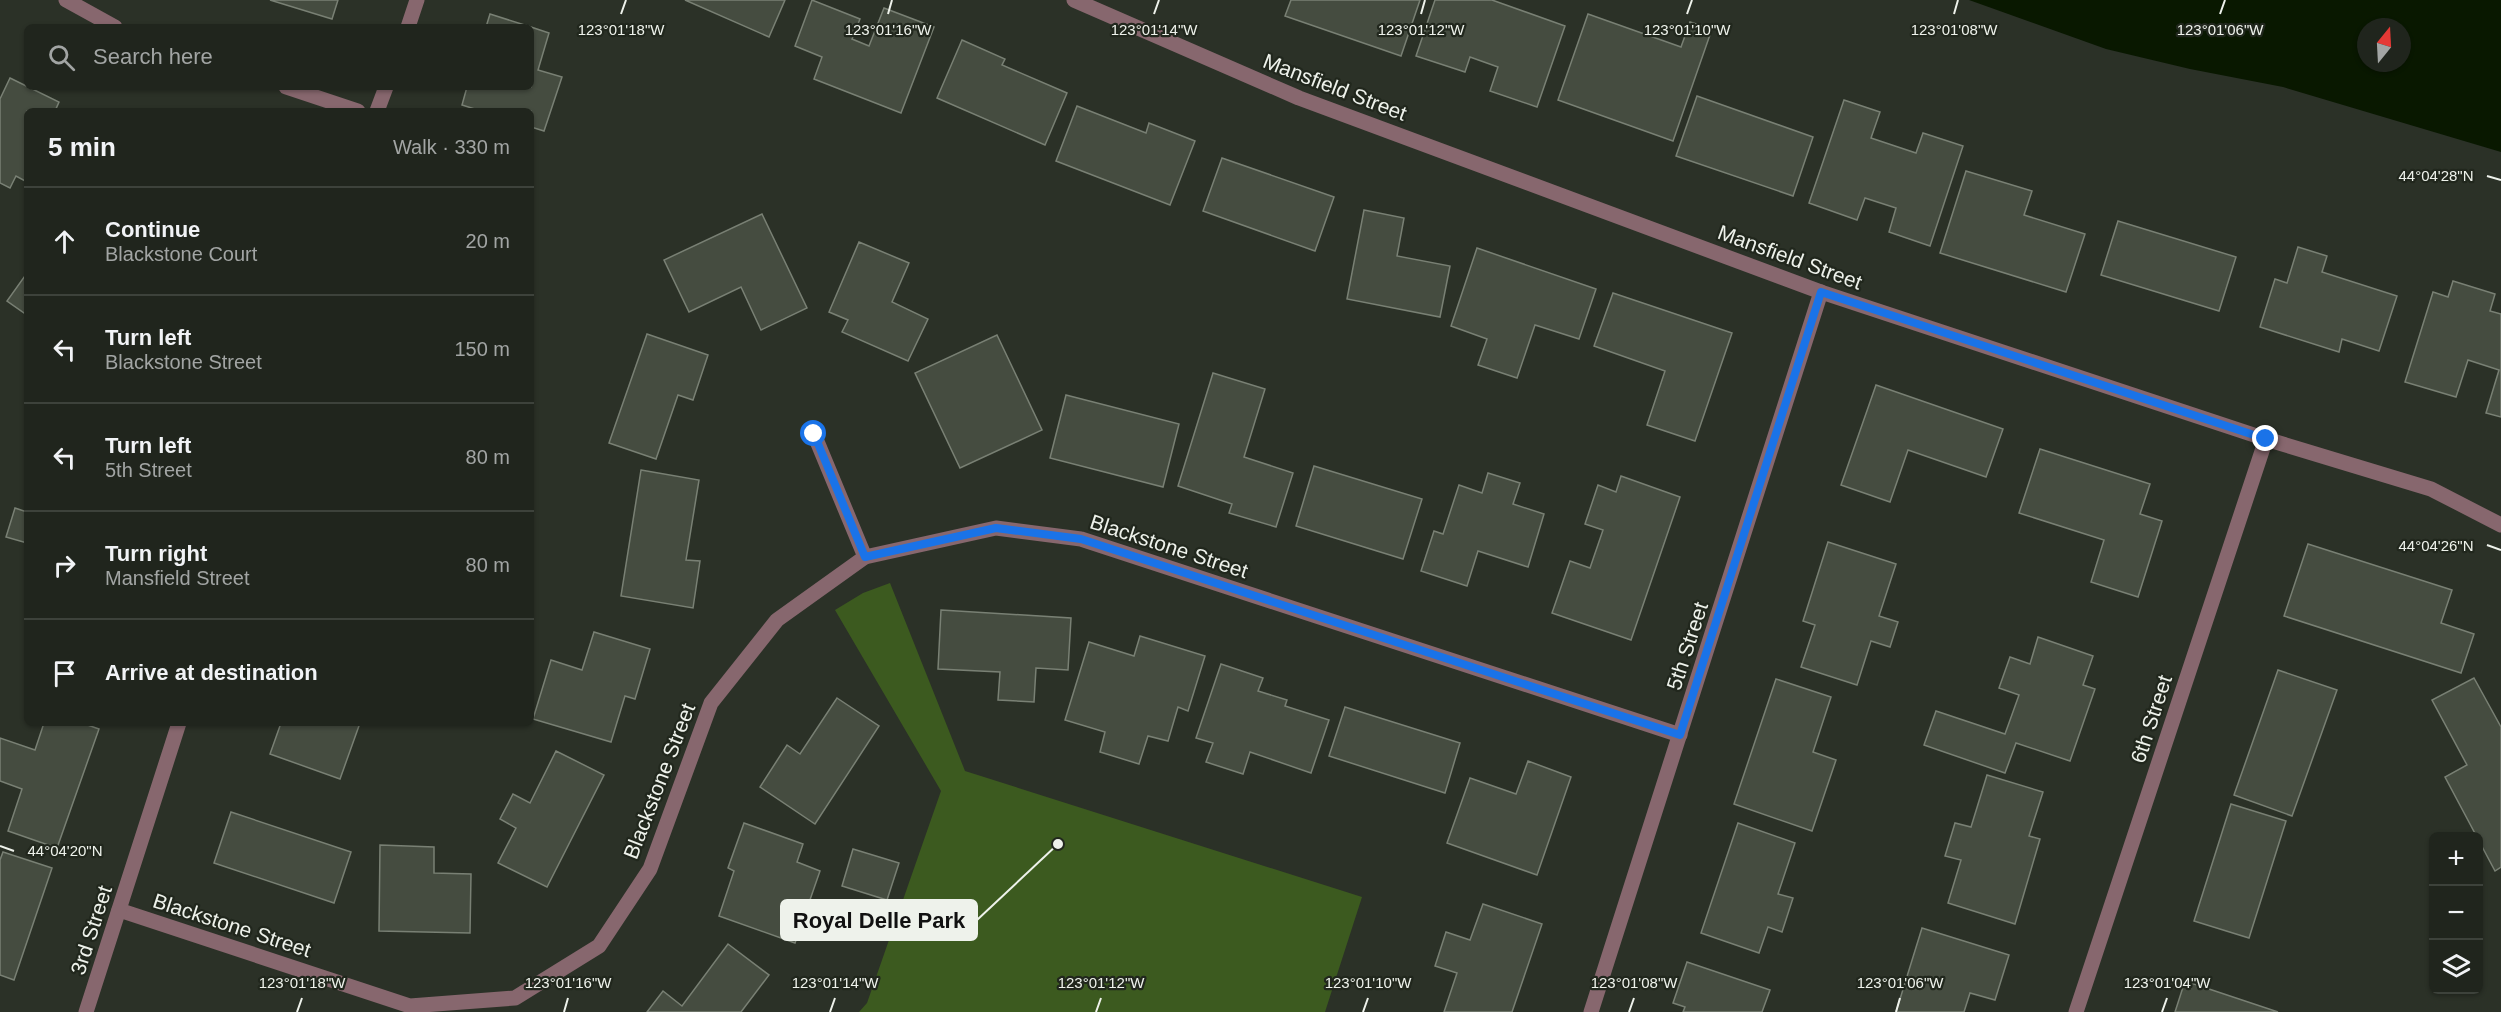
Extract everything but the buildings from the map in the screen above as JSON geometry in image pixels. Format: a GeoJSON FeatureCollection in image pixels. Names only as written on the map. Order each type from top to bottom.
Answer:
{"type":"FeatureCollection","features":[{"type":"Feature","properties":{"kind":"street"},"geometry":{"type":"LineString","coordinates":[[66,0],[110,24]]}},
{"type":"Feature","properties":{"kind":"street"},"geometry":{"type":"LineString","coordinates":[[409,24],[417,0]]}},
{"type":"Feature","properties":{"kind":"street","name":"Mansfield Street"},"geometry":{"type":"LineString","coordinates":[[1074,0],[1299,98],[1821,292],[2266,439],[2431,489],[2501,525]]}},
{"type":"Feature","properties":{"kind":"street"},"geometry":{"type":"LineString","coordinates":[[295,90],[349,108]]}},
{"type":"Feature","properties":{"kind":"street"},"geometry":{"type":"LineString","coordinates":[[378,108],[385,90]]}},
{"type":"Feature","properties":{"kind":"street","name":"5th Street"},"geometry":{"type":"LineString","coordinates":[[1592,1012],[1821,292]]}},
{"type":"Feature","properties":{"kind":"street"},"geometry":{"type":"LineString","coordinates":[[814,434],[865,557]]}},
{"type":"Feature","properties":{"kind":"street","name":"6th Street"},"geometry":{"type":"LineString","coordinates":[[2076,1012],[2266,439]]}},
{"type":"Feature","properties":{"kind":"street","name":"Blackstone Street"},"geometry":{"type":"LineString","coordinates":[[119,910],[410,1006],[515,998],[599,946],[650,869],[711,703],[777,620],[865,557],[996,528],[1081,539],[1680,735]]}},
{"type":"Feature","properties":{"kind":"street","name":"3rd Street"},"geometry":{"type":"LineString","coordinates":[[86,1012],[178,726]]}},
{"type":"Feature","properties":{"kind":"green space"},"geometry":{"type":"Polygon","coordinates":[[[890,583],[965,771],[1362,897],[1325,1012],[859,1012],[867,1003],[941,791],[835,610],[863,593],[890,583]]]}},
{"type":"Feature","properties":{"kind":"shaded area"},"geometry":{"type":"Polygon","coordinates":[[[1969,0],[2501,0],[2501,152],[2283,87],[2190,69],[2106,49],[1969,0]]]}},
{"type":"Feature","properties":{"kind":"place","name":"Royal Delle Park"},"geometry":{"type":"Point","coordinates":[1058,844]}},
{"type":"Feature","properties":{"kind":"route"},"geometry":{"type":"LineString","coordinates":[[814,434],[865,557],[996,528],[1081,539],[1680,735],[1821,292],[2266,439]]}}]}
